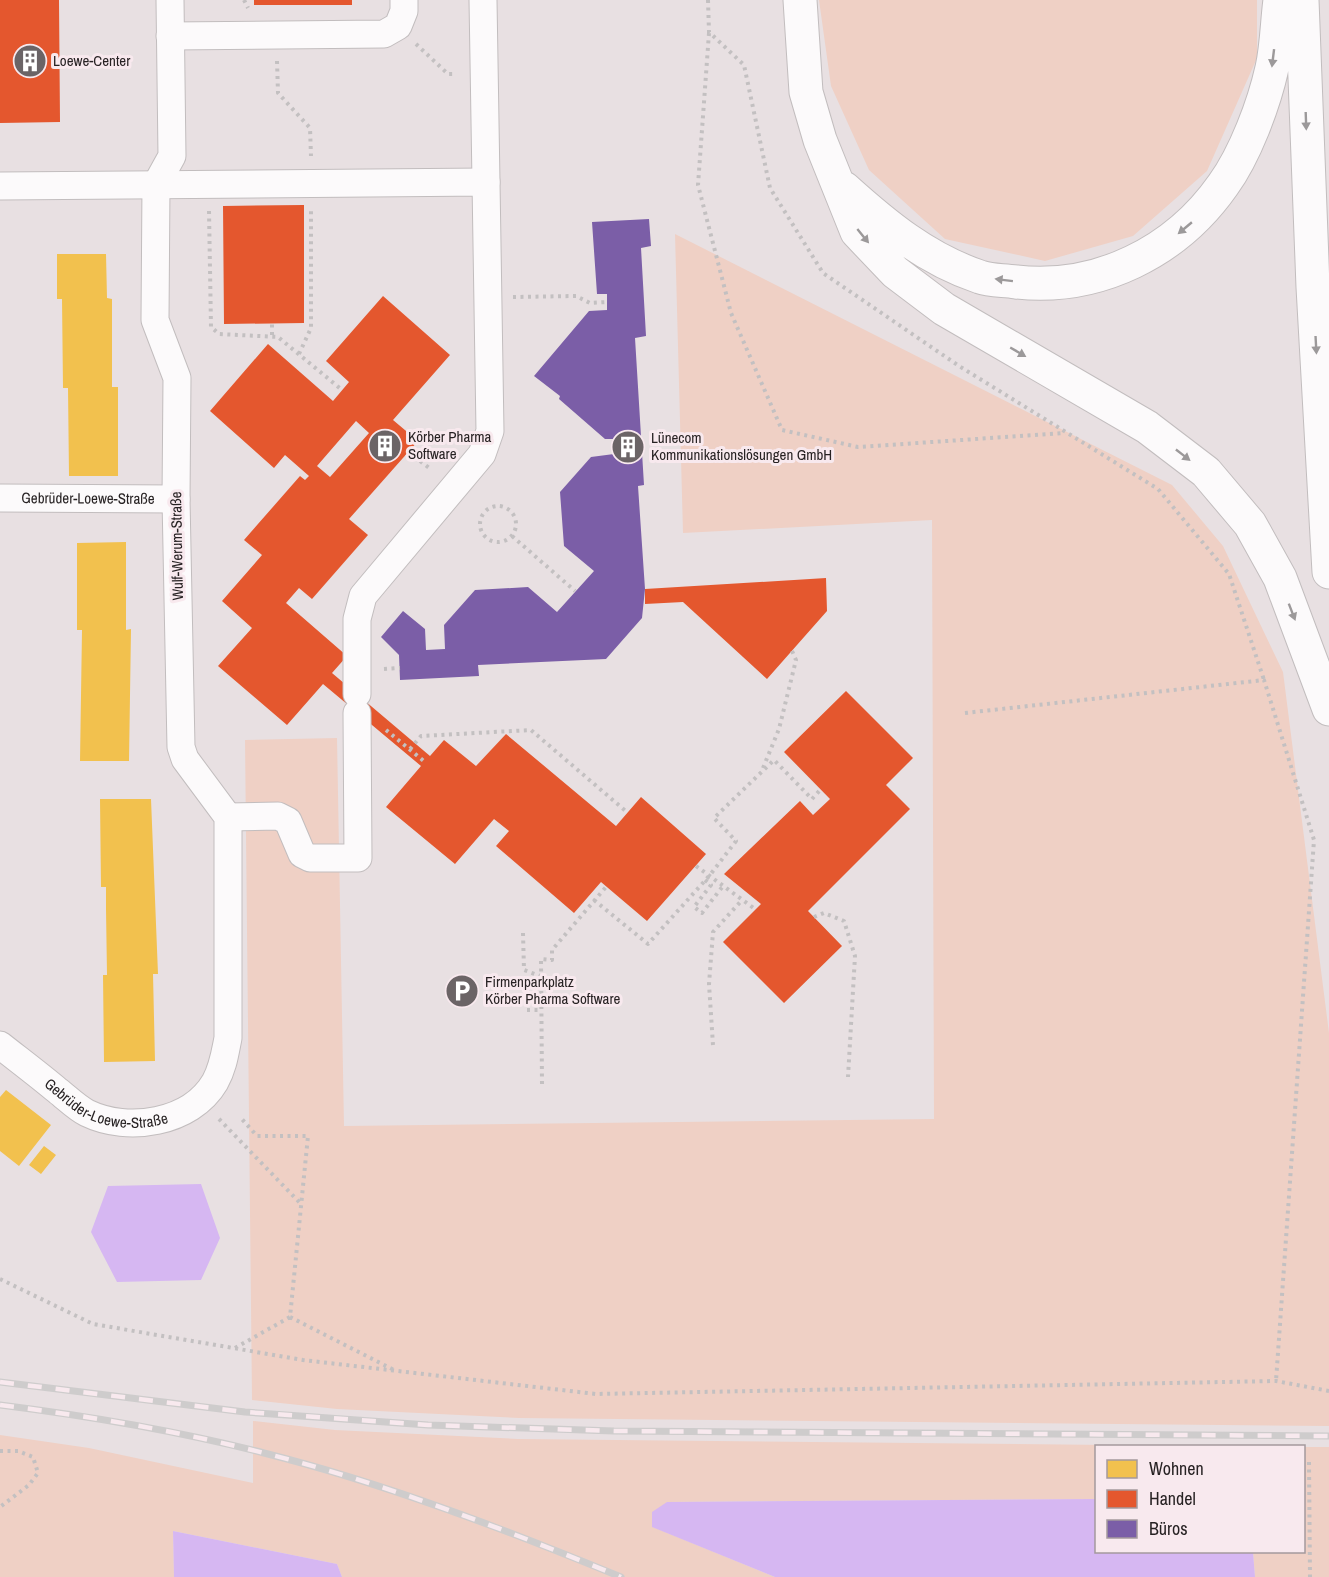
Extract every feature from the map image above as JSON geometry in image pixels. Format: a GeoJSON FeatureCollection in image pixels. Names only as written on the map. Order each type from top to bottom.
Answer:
{"type":"FeatureCollection","features":[{"type":"Feature","properties":{"kind":"highway"},"geometry":{"type":"LineString","coordinates":[[800,0],[806,92],[820,140],[857,231],[895,272],[945,309],[1148,427],[1206,472],[1250,524],[1280,578],[1329,709]]}},
{"type":"Feature","properties":{"kind":"highway"},"geometry":{"type":"LineString","coordinates":[[839,183],[887,227],[935,258],[982,278],[1043,285],[1095,278],[1147,256],[1189,226],[1224,184],[1250,132],[1272,68],[1280,0]]}},
{"type":"Feature","properties":{"kind":"highway"},"geometry":{"type":"LineString","coordinates":[[1302,0],[1313,287],[1329,572]]}},
{"type":"Feature","properties":{"kind":"street","name":"Wulf-Werum-Straße"},"geometry":{"type":"LineString","coordinates":[[170,0],[172,156],[156,185],[155,320],[177,378],[176,499],[181,747],[185,759],[228,817]]}},
{"type":"Feature","properties":{"kind":"street"},"geometry":{"type":"LineString","coordinates":[[170,36],[384,34],[398,26],[404,11],[404,0]]}},
{"type":"Feature","properties":{"kind":"street"},"geometry":{"type":"LineString","coordinates":[[207,1091],[222,1065],[228,1038],[228,817],[278,816],[288,821],[302,854],[310,858],[358,858],[357,619],[363,596],[398,568],[482,454],[490,431],[483,0]]}},
{"type":"Feature","properties":{"kind":"street"},"geometry":{"type":"LineString","coordinates":[[0,186],[486,182]]}},
{"type":"Feature","properties":{"kind":"street","name":"Gebrüder-Loewe-Straße"},"geometry":{"type":"LineString","coordinates":[[0,498],[176,499]]}},
{"type":"Feature","properties":{"kind":"street","name":"Gebrüder-Loewe-Straße"},"geometry":{"type":"LineString","coordinates":[[0,1045],[86,1112],[108,1120],[134,1124],[160,1120],[184,1110],[207,1091]]}},
{"type":"Feature","properties":{"kind":"path"},"geometry":{"type":"LineString","coordinates":[[398,26],[448,74],[484,73]]}},
{"type":"Feature","properties":{"kind":"path"},"geometry":{"type":"LineString","coordinates":[[710,32],[698,185],[731,314],[782,430],[858,447],[1067,433]]}},
{"type":"Feature","properties":{"kind":"path"},"geometry":{"type":"LineString","coordinates":[[208,185],[211,327],[219,334],[278,336],[342,390]]}},
{"type":"Feature","properties":{"kind":"path"},"geometry":{"type":"LineString","coordinates":[[488,299],[519,295],[576,296],[590,303],[607,302]]}},
{"type":"Feature","properties":{"kind":"path"},"geometry":{"type":"LineString","coordinates":[[272,323],[272,335]]}},
{"type":"Feature","properties":{"kind":"path"},"geometry":{"type":"LineString","coordinates":[[496,506],[510,510],[517,523],[512,536],[499,542],[486,538],[479,526],[484,512],[496,506]]}},
{"type":"Feature","properties":{"kind":"path"},"geometry":{"type":"LineString","coordinates":[[512,536],[575,591]]}},
{"type":"Feature","properties":{"kind":"path"},"geometry":{"type":"LineString","coordinates":[[763,769],[781,719],[796,660],[792,651]]}},
{"type":"Feature","properties":{"kind":"path"},"geometry":{"type":"LineString","coordinates":[[965,713],[1264,680],[1314,840],[1276,1381]]}},
{"type":"Feature","properties":{"kind":"path"},"geometry":{"type":"LineString","coordinates":[[410,749],[421,736],[531,730],[628,813]]}},
{"type":"Feature","properties":{"kind":"path"},"geometry":{"type":"LineString","coordinates":[[594,900],[648,944],[710,875],[736,841],[714,818],[763,769],[774,760],[812,799],[820,789]]}},
{"type":"Feature","properties":{"kind":"path"},"geometry":{"type":"LineString","coordinates":[[696,866],[755,909]]}},
{"type":"Feature","properties":{"kind":"path"},"geometry":{"type":"LineString","coordinates":[[705,880],[711,885],[694,907],[702,913],[723,886]]}},
{"type":"Feature","properties":{"kind":"path"},"geometry":{"type":"LineString","coordinates":[[542,1084],[541,959],[552,960],[552,950],[606,887]]}},
{"type":"Feature","properties":{"kind":"path"},"geometry":{"type":"LineString","coordinates":[[713,1045],[709,984],[713,932],[742,900]]}},
{"type":"Feature","properties":{"kind":"path"},"geometry":{"type":"LineString","coordinates":[[814,917],[824,913],[844,921],[858,955],[848,1077]]}},
{"type":"Feature","properties":{"kind":"path"},"geometry":{"type":"LineString","coordinates":[[523,933],[524,969],[540,976]]}},
{"type":"Feature","properties":{"kind":"path"},"geometry":{"type":"LineString","coordinates":[[526,1010],[540,1010]]}},
{"type":"Feature","properties":{"kind":"path"},"geometry":{"type":"LineString","coordinates":[[207,1091],[301,1204]]}},
{"type":"Feature","properties":{"kind":"path"},"geometry":{"type":"LineString","coordinates":[[241,1118],[257,1136],[308,1136],[290,1317]]}},
{"type":"Feature","properties":{"kind":"path"},"geometry":{"type":"LineString","coordinates":[[0,1279],[93,1324],[401,1374],[596,1394],[1276,1381],[1329,1391]]}},
{"type":"Feature","properties":{"kind":"path"},"geometry":{"type":"LineString","coordinates":[[290,1317],[401,1374]]}},
{"type":"Feature","properties":{"kind":"path"},"geometry":{"type":"LineString","coordinates":[[234,1348],[290,1317]]}},
{"type":"Feature","properties":{"kind":"path"},"geometry":{"type":"LineString","coordinates":[[0,1451],[18,1451],[33,1457],[38,1473],[29,1485],[0,1507]]}},
{"type":"Feature","properties":{"kind":"path"},"geometry":{"type":"LineString","coordinates":[[1309,1462],[1310,1577]]}},
{"type":"Feature","properties":{"kind":"shaded area"},"geometry":{"type":"Polygon","coordinates":[[[819,0],[1257,0],[1257,58],[1207,171],[1133,236],[1045,261],[945,239],[869,170],[831,86],[819,0]]]}},
{"type":"Feature","properties":{"kind":"shaded area"},"geometry":{"type":"Polygon","coordinates":[[[675,234],[1172,485],[1223,546],[1283,672],[1329,1033],[1329,1426],[519,1418],[337,1409],[252,1400],[245,740],[337,738],[344,1126],[934,1119],[932,520],[683,533],[675,234]]]}},
{"type":"Feature","properties":{"kind":"shaded area"},"geometry":{"type":"Polygon","coordinates":[[[201,1184],[220,1238],[201,1280],[117,1282],[91,1232],[108,1186],[201,1184]]]}},
{"type":"Feature","properties":{"kind":"shaded area"},"geometry":{"type":"Polygon","coordinates":[[[253,1421],[335,1430],[518,1439],[1107,1445],[1095,1445],[1095,1499],[667,1502],[653,1527],[775,1577],[342,1577],[337,1564],[173,1531],[174,1577],[0,1577],[0,1435],[89,1448],[253,1483],[253,1421]]]}},
{"type":"Feature","properties":{"kind":"shaded area"},"geometry":{"type":"Polygon","coordinates":[[[1305,1447],[1329,1447],[1329,1577],[1255,1577],[1253,1553],[1305,1553],[1305,1447]]]}},
{"type":"Feature","properties":{"kind":"shaded area"},"geometry":{"type":"Polygon","coordinates":[[[1095,1499],[1095,1553],[1253,1553],[1255,1577],[775,1577],[652,1527],[652,1512],[667,1502],[1095,1499]]]}},
{"type":"Feature","properties":{"kind":"shaded area"},"geometry":{"type":"Polygon","coordinates":[[[173,1531],[337,1564],[342,1577],[174,1577],[173,1531]]]}},
{"type":"Feature","properties":{"kind":"building: Wohnen"},"geometry":{"type":"Polygon","coordinates":[[[57,254],[106,254],[107,298],[112,299],[112,387],[118,387],[118,476],[69,476],[68,388],[63,388],[62,299],[57,299],[57,254]]]}},
{"type":"Feature","properties":{"kind":"building: Wohnen"},"geometry":{"type":"Polygon","coordinates":[[[126,542],[126,630],[131,629],[129,761],[80,761],[82,630],[77,630],[77,543],[126,542]]]}},
{"type":"Feature","properties":{"kind":"building: Wohnen"},"geometry":{"type":"Polygon","coordinates":[[[100,799],[151,799],[158,974],[153,974],[155,1061],[104,1062],[103,975],[107,975],[106,887],[101,887],[100,799]]]}},
{"type":"Feature","properties":{"kind":"building: Wohnen"},"geometry":{"type":"Polygon","coordinates":[[[6,1090],[51,1125],[19,1166],[0,1151],[0,1097],[6,1090]]]}},
{"type":"Feature","properties":{"kind":"building: Wohnen"},"geometry":{"type":"Polygon","coordinates":[[[44,1146],[56,1155],[41,1174],[29,1165],[44,1146]]]}},
{"type":"Feature","properties":{"kind":"building: Handel","name":"Loewe-Center"},"geometry":{"type":"Polygon","coordinates":[[[0,0],[59,0],[60,122],[0,123],[0,0]]]}},
{"type":"Feature","properties":{"kind":"building: Handel"},"geometry":{"type":"Polygon","coordinates":[[[254,0],[352,0],[352,5],[254,5],[254,0]]]}},
{"type":"Feature","properties":{"kind":"building: Handel"},"geometry":{"type":"Polygon","coordinates":[[[304,205],[304,323],[224,324],[223,206],[304,205]]]}},
{"type":"Feature","properties":{"kind":"building: Handel"},"geometry":{"type":"Polygon","coordinates":[[[383,296],[450,355],[393,420],[418,441],[349,519],[368,535],[312,599],[299,588],[286,603],[347,656],[332,673],[430,756],[444,740],[476,766],[506,734],[616,826],[641,797],[706,854],[647,921],[601,882],[574,913],[496,846],[509,831],[494,819],[455,864],[386,807],[421,766],[323,684],[287,725],[218,666],[252,628],[222,601],[262,555],[244,540],[300,476],[305,480],[309,476],[285,455],[274,468],[210,411],[268,344],[333,401],[349,382],[326,361],[383,296]],[[356,421],[317,466],[330,477],[369,433],[356,421]]]}},
{"type":"Feature","properties":{"kind":"building: Handel"},"geometry":{"type":"Polygon","coordinates":[[[826,578],[827,611],[767,679],[683,602],[645,604],[645,589],[826,578]]]}},
{"type":"Feature","properties":{"kind":"building: Handel"},"geometry":{"type":"Polygon","coordinates":[[[846,691],[913,758],[886,785],[910,809],[808,911],[842,946],[784,1003],[723,942],[761,904],[724,874],[800,801],[813,815],[830,799],[784,752],[846,691]]]}},
{"type":"Feature","properties":{"kind":"building: Büros","name":"Lünecom Kommunikationslösungen GmbH"},"geometry":{"type":"Polygon","coordinates":[[[649,219],[651,246],[641,248],[646,336],[635,338],[644,485],[638,486],[645,589],[642,618],[606,659],[478,665],[479,676],[400,680],[399,655],[381,637],[403,611],[425,629],[426,650],[445,649],[444,625],[475,590],[528,587],[557,612],[594,571],[564,546],[560,492],[591,457],[614,454],[614,439],[605,439],[559,399],[560,396],[534,376],[589,311],[607,310],[607,294],[597,294],[592,222],[649,219]]]}},
{"type":"Feature","properties":{"kind":"railway"},"geometry":{"type":"LineString","coordinates":[[0,1382],[245,1412],[428,1425],[614,1431],[1329,1436]]}},
{"type":"Feature","properties":{"kind":"railway"},"geometry":{"type":"LineString","coordinates":[[0,1405],[166,1431],[310,1465],[445,1509],[621,1577]]}},
{"type":"Feature","properties":{"kind":"place","name":"Loewe-Center"},"geometry":{"type":"Point","coordinates":[30,61]}},
{"type":"Feature","properties":{"kind":"place","name":"Körber Pharma Software"},"geometry":{"type":"Point","coordinates":[385,446]}},
{"type":"Feature","properties":{"kind":"place","name":"Lünecom Kommunikationslösungen GmbH"},"geometry":{"type":"Point","coordinates":[628,447]}},
{"type":"Feature","properties":{"kind":"place","name":"Firmenparkplatz Körber Pharma Software"},"geometry":{"type":"Point","coordinates":[462,991]}}]}
